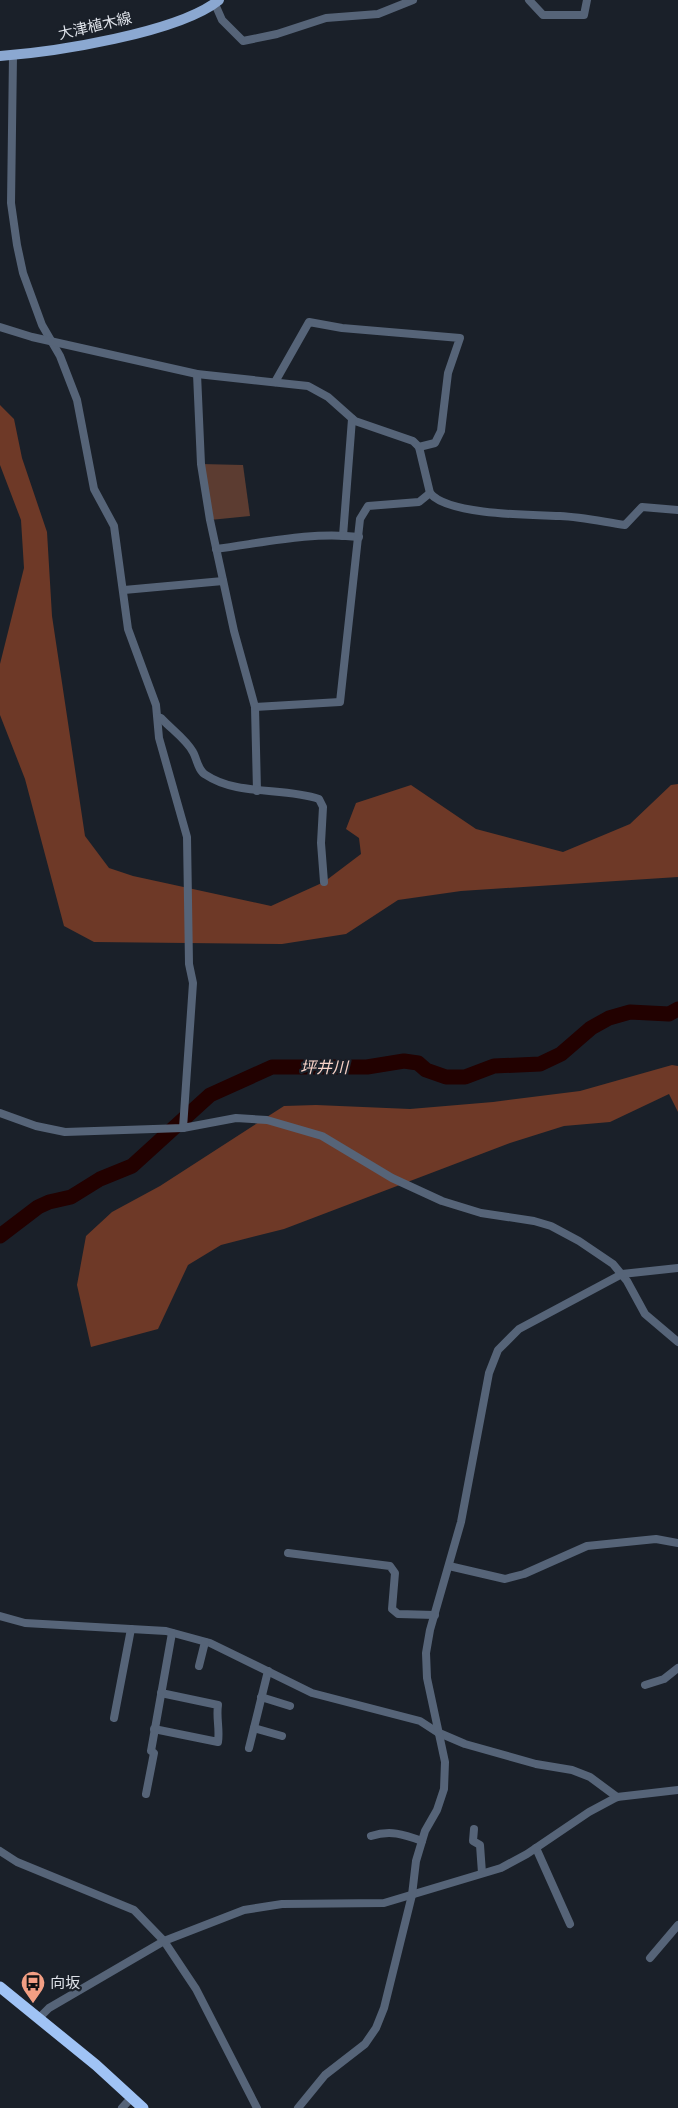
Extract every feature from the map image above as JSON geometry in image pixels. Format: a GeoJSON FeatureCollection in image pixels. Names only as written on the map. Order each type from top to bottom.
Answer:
{"type":"FeatureCollection","features":[{"type":"Feature","properties":{"kind":"highway"},"geometry":{"type":"LineString","coordinates":[[0,1987],[39,2018],[143,2108]]}},
{"type":"Feature","properties":{"kind":"main road","name":"大津植木線"},"geometry":{"type":"LineString","coordinates":[[5,56],[65,49],[143,31],[182,20],[217,2]]}},
{"type":"Feature","properties":{"kind":"street"},"geometry":{"type":"LineString","coordinates":[[217,2],[222,20],[243,41],[277,34],[326,18],[378,14],[413,0]]}},
{"type":"Feature","properties":{"kind":"street"},"geometry":{"type":"LineString","coordinates":[[529,0],[543,15],[584,15],[587,0]]}},
{"type":"Feature","properties":{"kind":"street"},"geometry":{"type":"LineString","coordinates":[[5,56],[12,56],[11,203],[24,273],[42,325],[60,356],[81,414],[94,489],[114,526],[128,629],[156,705],[160,738],[187,837],[189,854],[190,964],[193,982],[183,1128]]}},
{"type":"Feature","properties":{"kind":"street"},"geometry":{"type":"LineString","coordinates":[[275,382],[309,322],[342,328],[460,338],[448,373],[440,431],[435,442],[419,447]]}},
{"type":"Feature","properties":{"kind":"street"},"geometry":{"type":"LineString","coordinates":[[0,327],[197,374],[308,386],[321,391],[352,419],[370,428],[405,437],[419,447],[430,493],[434,498],[447,505],[625,525],[642,507],[678,510]]}},
{"type":"Feature","properties":{"kind":"street"},"geometry":{"type":"LineString","coordinates":[[197,374],[201,464],[223,581],[255,707],[257,791]]}},
{"type":"Feature","properties":{"kind":"street"},"geometry":{"type":"LineString","coordinates":[[343,536],[352,419]]}},
{"type":"Feature","properties":{"kind":"street"},"geometry":{"type":"LineString","coordinates":[[255,707],[340,702],[360,519],[368,506],[419,502],[430,493]]}},
{"type":"Feature","properties":{"kind":"street"},"geometry":{"type":"LineString","coordinates":[[216,549],[294,539],[359,537]]}},
{"type":"Feature","properties":{"kind":"street"},"geometry":{"type":"LineString","coordinates":[[124,590],[223,581]]}},
{"type":"Feature","properties":{"kind":"street"},"geometry":{"type":"LineString","coordinates":[[158,717],[190,747],[205,775],[221,782],[257,791],[319,799],[322,803],[321,843],[324,882]]}},
{"type":"Feature","properties":{"kind":"street"},"geometry":{"type":"LineString","coordinates":[[0,1114],[36,1126],[65,1132],[183,1128],[236,1118],[267,1120],[287,1124],[322,1136],[392,1178],[442,1201],[481,1213],[534,1221],[562,1232],[605,1257],[622,1274],[645,1314],[678,1342]]}},
{"type":"Feature","properties":{"kind":"street"},"geometry":{"type":"LineString","coordinates":[[298,2108],[325,2075],[365,2044],[376,2028],[384,2008],[412,1895],[416,1862],[422,1841],[444,1790],[445,1762],[437,1732],[427,1678],[426,1653],[461,1522],[486,1385],[498,1350],[519,1329],[622,1274],[678,1268]]}},
{"type":"Feature","properties":{"kind":"street"},"geometry":{"type":"LineString","coordinates":[[449,1566],[505,1579],[524,1574],[587,1546],[656,1539],[678,1543]]}},
{"type":"Feature","properties":{"kind":"street"},"geometry":{"type":"LineString","coordinates":[[288,1553],[390,1566],[395,1573],[392,1609],[398,1614],[435,1615]]}},
{"type":"Feature","properties":{"kind":"street"},"geometry":{"type":"LineString","coordinates":[[0,1616],[25,1623],[172,1632],[205,1642],[312,1693],[420,1721],[437,1732],[465,1744],[527,1762],[572,1770],[590,1777],[617,1797]]}},
{"type":"Feature","properties":{"kind":"street"},"geometry":{"type":"LineString","coordinates":[[114,1718],[131,1629]]}},
{"type":"Feature","properties":{"kind":"street"},"geometry":{"type":"LineString","coordinates":[[146,1794],[154,1753],[151,1750],[154,1729],[172,1632]]}},
{"type":"Feature","properties":{"kind":"street"},"geometry":{"type":"LineString","coordinates":[[199,1666],[205,1642]]}},
{"type":"Feature","properties":{"kind":"street"},"geometry":{"type":"LineString","coordinates":[[645,1685],[664,1679],[678,1668]]}},
{"type":"Feature","properties":{"kind":"street"},"geometry":{"type":"LineString","coordinates":[[249,1748],[268,1672]]}},
{"type":"Feature","properties":{"kind":"street"},"geometry":{"type":"LineString","coordinates":[[154,1729],[218,1742],[220,1730],[216,1718],[218,1706],[161,1693]]}},
{"type":"Feature","properties":{"kind":"street"},"geometry":{"type":"LineString","coordinates":[[261,1697],[290,1706]]}},
{"type":"Feature","properties":{"kind":"street"},"geometry":{"type":"LineString","coordinates":[[254,1728],[282,1736]]}},
{"type":"Feature","properties":{"kind":"street"},"geometry":{"type":"LineString","coordinates":[[39,2018],[49,2008],[164,1941],[244,1910],[282,1904],[384,1903],[501,1868],[536,1848],[589,1812],[617,1797],[678,1790]]}},
{"type":"Feature","properties":{"kind":"street"},"geometry":{"type":"LineString","coordinates":[[474,1829],[473,1841],[480,1845],[482,1873]]}},
{"type":"Feature","properties":{"kind":"street"},"geometry":{"type":"LineString","coordinates":[[371,1836],[383,1832],[400,1833],[422,1841]]}},
{"type":"Feature","properties":{"kind":"street"},"geometry":{"type":"LineString","coordinates":[[536,1848],[570,1924]]}},
{"type":"Feature","properties":{"kind":"street"},"geometry":{"type":"LineString","coordinates":[[0,1850],[17,1862],[134,1910],[164,1941],[196,1989],[257,2108]]}},
{"type":"Feature","properties":{"kind":"street"},"geometry":{"type":"LineString","coordinates":[[650,1958],[678,1925]]}},
{"type":"Feature","properties":{"kind":"street"},"geometry":{"type":"LineString","coordinates":[[122,2108],[132,2097]]}},
{"type":"Feature","properties":{"kind":"shaded area"},"geometry":{"type":"Polygon","coordinates":[[[0,405],[14,419],[22,458],[47,532],[52,616],[85,836],[109,868],[133,876],[271,906],[324,882],[361,854],[359,838],[346,829],[356,803],[411,785],[476,829],[563,852],[630,824],[671,785],[678,784],[678,877],[461,891],[398,900],[346,934],[282,944],[94,942],[64,926],[25,779],[0,715],[0,664],[24,568],[21,520],[0,465],[0,405]]]}},
{"type":"Feature","properties":{"kind":"shaded area"},"geometry":{"type":"Polygon","coordinates":[[[201,464],[243,465],[250,516],[210,520],[201,464]]]}},
{"type":"Feature","properties":{"kind":"shaded area"},"geometry":{"type":"Polygon","coordinates":[[[672,1065],[678,1066],[678,1112],[669,1094],[610,1122],[564,1126],[510,1143],[284,1229],[221,1245],[188,1265],[158,1329],[91,1347],[77,1285],[86,1236],[112,1212],[160,1186],[284,1106],[316,1105],[410,1109],[493,1102],[580,1091],[672,1065]]]}},
{"type":"Feature","properties":{"kind":"waterway","name":"坪井川"},"geometry":{"type":"LineString","coordinates":[[0,1236],[38,1207],[49,1202],[71,1197],[100,1179],[132,1166],[210,1095],[272,1067],[367,1067],[404,1061],[418,1063],[426,1070],[446,1077],[465,1077],[494,1066],[540,1064],[561,1054],[591,1028],[609,1018],[630,1012],[669,1014],[678,1009]]}},
{"type":"Feature","properties":{"kind":"place","name":"向坂"},"geometry":{"type":"Point","coordinates":[33,2004]}}]}
